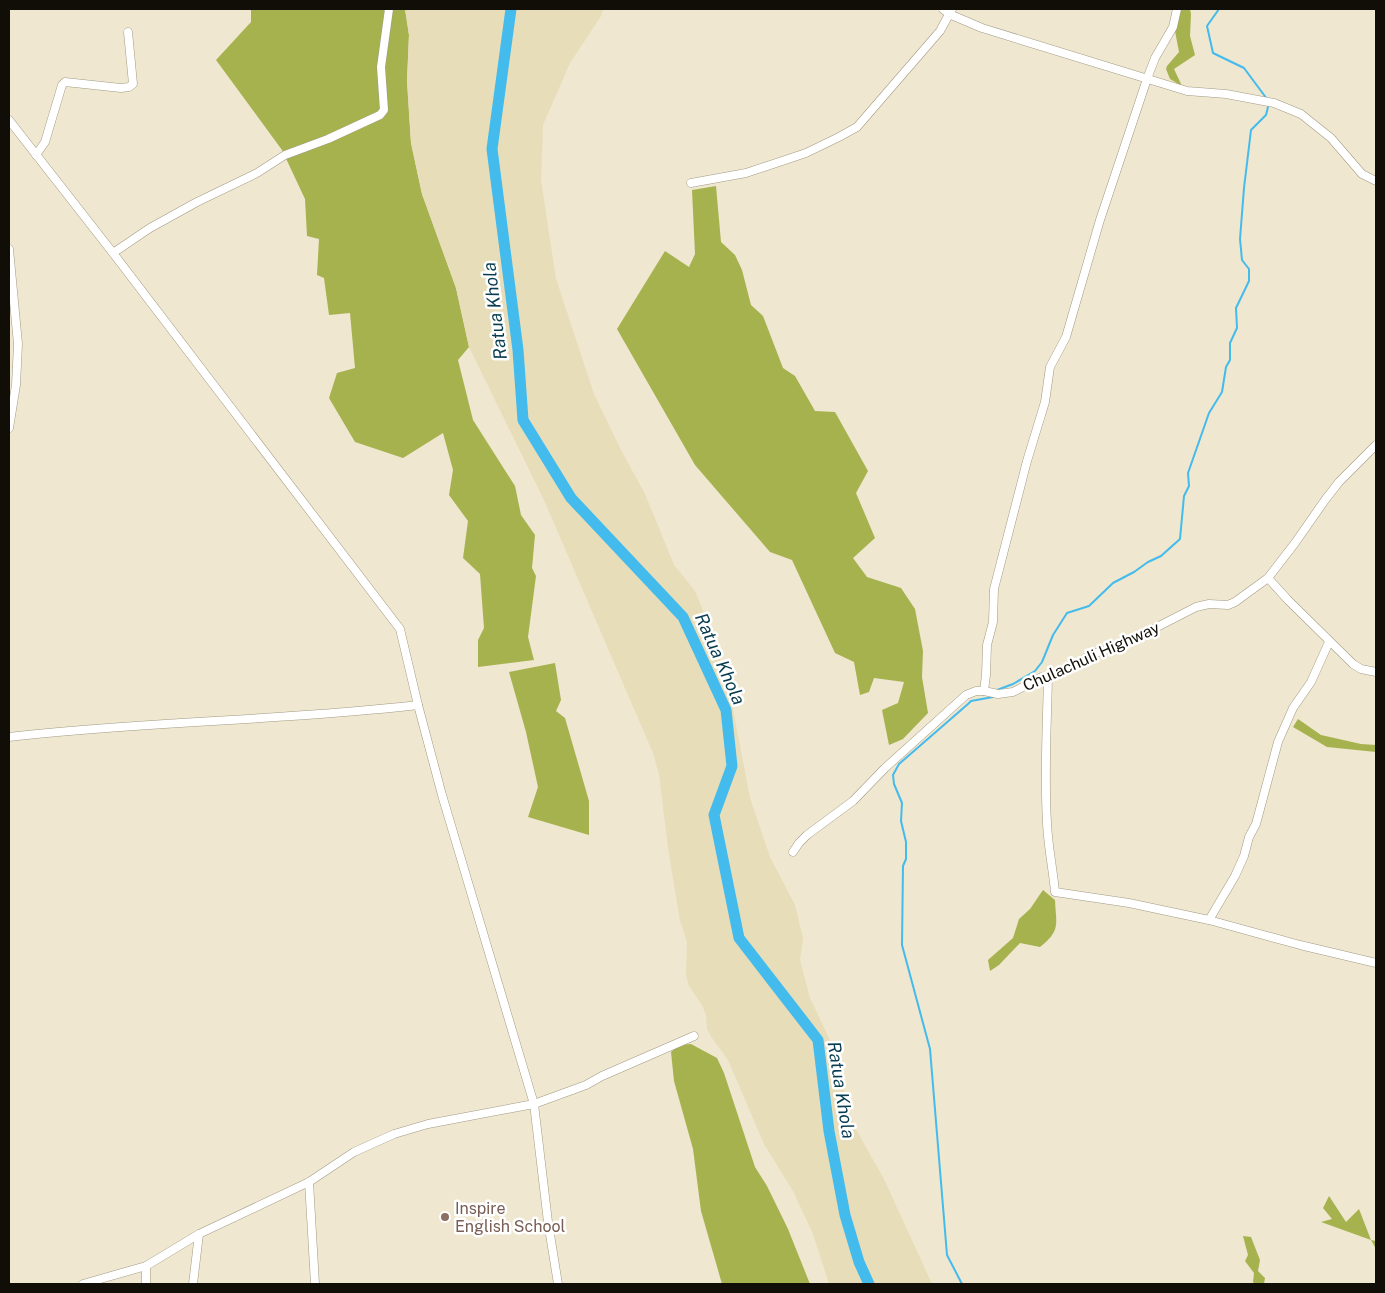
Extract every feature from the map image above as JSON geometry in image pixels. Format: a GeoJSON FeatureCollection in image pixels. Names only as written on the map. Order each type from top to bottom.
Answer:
{"type":"FeatureCollection","features":[{"type":"Feature","properties":{"kind":"street"},"geometry":{"type":"LineString","coordinates":[[113,253],[150,228],[205,198],[257,174],[285,155],[351,129],[380,115],[384,110],[381,66],[389,9]]}},
{"type":"Feature","properties":{"kind":"street"},"geometry":{"type":"LineString","coordinates":[[984,690],[994,589],[1027,461],[1045,402],[1050,367],[1066,337],[1100,220],[1147,79],[1173,27],[1177,9]]}},
{"type":"Feature","properties":{"kind":"street"},"geometry":{"type":"LineString","coordinates":[[691,183],[746,173],[806,152],[858,126],[940,31],[948,10],[990,31],[1187,91],[1226,94],[1274,103],[1301,114],[1331,138],[1362,174],[1376,181]]}},
{"type":"Feature","properties":{"kind":"street"},"geometry":{"type":"LineString","coordinates":[[36,156],[45,142],[62,85],[65,82],[121,88],[129,87],[132,84],[128,32]]}},
{"type":"Feature","properties":{"kind":"street"},"geometry":{"type":"LineString","coordinates":[[9,120],[400,629],[451,828],[534,1104],[546,1213],[558,1284]]}},
{"type":"Feature","properties":{"kind":"street"},"geometry":{"type":"LineString","coordinates":[[9,249],[11,294],[18,344],[16,385],[9,428]]}},
{"type":"Feature","properties":{"kind":"street","name":"Chulachuli Highway"},"geometry":{"type":"LineString","coordinates":[[793,852],[807,835],[853,801],[885,768],[966,695],[984,690],[998,694],[1013,692],[1042,677],[1062,673],[1092,654],[1122,645],[1196,607],[1209,604],[1228,605],[1235,602],[1268,578],[1330,494],[1376,445]]}},
{"type":"Feature","properties":{"kind":"street"},"geometry":{"type":"LineString","coordinates":[[1268,578],[1352,664],[1361,669],[1376,672]]}},
{"type":"Feature","properties":{"kind":"street"},"geometry":{"type":"LineString","coordinates":[[1210,920],[1244,856],[1249,836],[1256,824],[1278,742],[1293,708],[1312,682],[1329,642]]}},
{"type":"Feature","properties":{"kind":"street"},"geometry":{"type":"LineString","coordinates":[[1048,676],[1045,778],[1049,848],[1055,892],[1129,903],[1210,920],[1300,945],[1376,963]]}},
{"type":"Feature","properties":{"kind":"street"},"geometry":{"type":"LineString","coordinates":[[9,737],[126,725],[290,717],[418,705]]}},
{"type":"Feature","properties":{"kind":"street"},"geometry":{"type":"LineString","coordinates":[[83,1284],[146,1266],[199,1234],[309,1182],[354,1152],[394,1134],[428,1124],[534,1104],[586,1085],[602,1076],[694,1036]]}},
{"type":"Feature","properties":{"kind":"street"},"geometry":{"type":"LineString","coordinates":[[309,1182],[315,1284]]}},
{"type":"Feature","properties":{"kind":"street"},"geometry":{"type":"LineString","coordinates":[[193,1284],[199,1234]]}},
{"type":"Feature","properties":{"kind":"street"},"geometry":{"type":"LineString","coordinates":[[146,1266],[146,1284]]}},
{"type":"Feature","properties":{"kind":"green space"},"geometry":{"type":"Polygon","coordinates":[[[251,9],[405,9],[409,35],[407,81],[411,143],[422,194],[456,288],[469,347],[458,360],[473,420],[515,486],[521,515],[535,535],[532,568],[536,576],[528,637],[534,660],[478,667],[478,640],[484,628],[480,574],[463,558],[468,521],[449,495],[453,470],[443,433],[403,458],[355,442],[329,398],[337,373],[355,368],[350,313],[329,315],[324,278],[317,275],[319,239],[307,236],[305,199],[282,150],[216,60],[251,22],[251,9]]]}},
{"type":"Feature","properties":{"kind":"green space"},"geometry":{"type":"Polygon","coordinates":[[[1180,9],[1190,9],[1190,36],[1195,55],[1174,69],[1182,86],[1170,79],[1166,69],[1179,52],[1175,31],[1180,9]]]}},
{"type":"Feature","properties":{"kind":"green space"},"geometry":{"type":"Polygon","coordinates":[[[716,186],[721,242],[735,255],[742,270],[751,305],[763,316],[783,368],[795,376],[815,411],[835,412],[868,471],[856,493],[875,538],[853,558],[867,577],[901,588],[915,609],[923,651],[922,677],[928,713],[903,739],[889,745],[882,710],[898,703],[904,682],[874,678],[869,692],[860,695],[854,662],[835,653],[792,560],[770,552],[695,465],[617,329],[665,251],[689,267],[695,254],[692,190],[716,186]]]}},
{"type":"Feature","properties":{"kind":"green space"},"geometry":{"type":"Polygon","coordinates":[[[555,663],[561,700],[556,711],[565,718],[589,801],[589,835],[528,817],[538,787],[526,732],[509,672],[555,663]]]}},
{"type":"Feature","properties":{"kind":"green space"},"geometry":{"type":"Polygon","coordinates":[[[1298,719],[1321,735],[1361,744],[1376,745],[1376,752],[1327,747],[1293,727],[1298,719]]]}},
{"type":"Feature","properties":{"kind":"green space"},"geometry":{"type":"Polygon","coordinates":[[[1043,890],[1055,900],[1056,926],[1051,936],[1040,947],[1020,943],[999,965],[990,971],[988,960],[1013,938],[1019,919],[1030,909],[1043,890]]]}},
{"type":"Feature","properties":{"kind":"green space"},"geometry":{"type":"Polygon","coordinates":[[[691,1044],[717,1058],[724,1073],[755,1167],[767,1186],[788,1229],[810,1284],[722,1284],[701,1211],[693,1149],[674,1081],[671,1052],[679,1045],[691,1044]]]}},
{"type":"Feature","properties":{"kind":"green space"},"geometry":{"type":"Polygon","coordinates":[[[1329,1196],[1346,1222],[1359,1209],[1371,1240],[1321,1222],[1332,1219],[1323,1208],[1329,1196]]]}},
{"type":"Feature","properties":{"kind":"green space"},"geometry":{"type":"Polygon","coordinates":[[[1243,1236],[1251,1237],[1260,1260],[1258,1271],[1265,1278],[1264,1284],[1255,1284],[1253,1282],[1254,1273],[1245,1261],[1248,1255],[1243,1236]]]}},
{"type":"Feature","properties":{"kind":"green space"},"geometry":{"type":"Polygon","coordinates":[[[1371,1240],[1376,1241],[1376,1249],[1371,1240]]]}},
{"type":"Feature","properties":{"kind":"sand"},"geometry":{"type":"Polygon","coordinates":[[[405,9],[603,9],[601,16],[570,63],[543,125],[541,180],[556,279],[594,394],[645,494],[674,565],[695,591],[709,625],[728,683],[750,798],[770,857],[795,905],[803,938],[800,960],[810,998],[829,1038],[854,1126],[884,1179],[932,1284],[829,1284],[813,1234],[793,1191],[764,1144],[728,1060],[707,1029],[706,1015],[702,1005],[689,986],[686,975],[687,941],[680,921],[668,848],[659,774],[653,753],[544,500],[469,347],[456,288],[422,194],[411,143],[407,81],[409,35],[405,9]]]}},
{"type":"Feature","properties":{"kind":"waterway","name":"Ratua Khola"},"geometry":{"type":"LineString","coordinates":[[511,9],[492,149],[518,350],[523,420],[571,498],[683,617],[726,710],[732,766],[714,815],[739,938],[818,1040],[829,1131],[845,1215],[859,1262],[869,1284]]}},
{"type":"Feature","properties":{"kind":"waterway"},"geometry":{"type":"LineString","coordinates":[[1219,9],[1207,26],[1213,53],[1244,68],[1267,99]]}},
{"type":"Feature","properties":{"kind":"waterway"},"geometry":{"type":"LineString","coordinates":[[997,690],[1013,684],[1035,671],[1042,662],[1053,635],[1067,613],[1089,606],[1113,583],[1161,556],[1180,539],[1184,496],[1189,486],[1188,473],[1209,413],[1222,392],[1226,367],[1230,360],[1230,343],[1237,328],[1236,308],[1249,281],[1249,269],[1242,260],[1240,239],[1244,188],[1251,130],[1266,115],[1268,107]]}},
{"type":"Feature","properties":{"kind":"waterway"},"geometry":{"type":"LineString","coordinates":[[962,1284],[947,1255],[930,1049],[902,945],[903,866],[906,859],[906,842],[901,821],[902,803],[894,784],[893,775],[899,764],[971,701],[993,697]]}},
{"type":"Feature","properties":{"kind":"place","name":"Inspire English School"},"geometry":{"type":"Point","coordinates":[445,1217]}}]}
